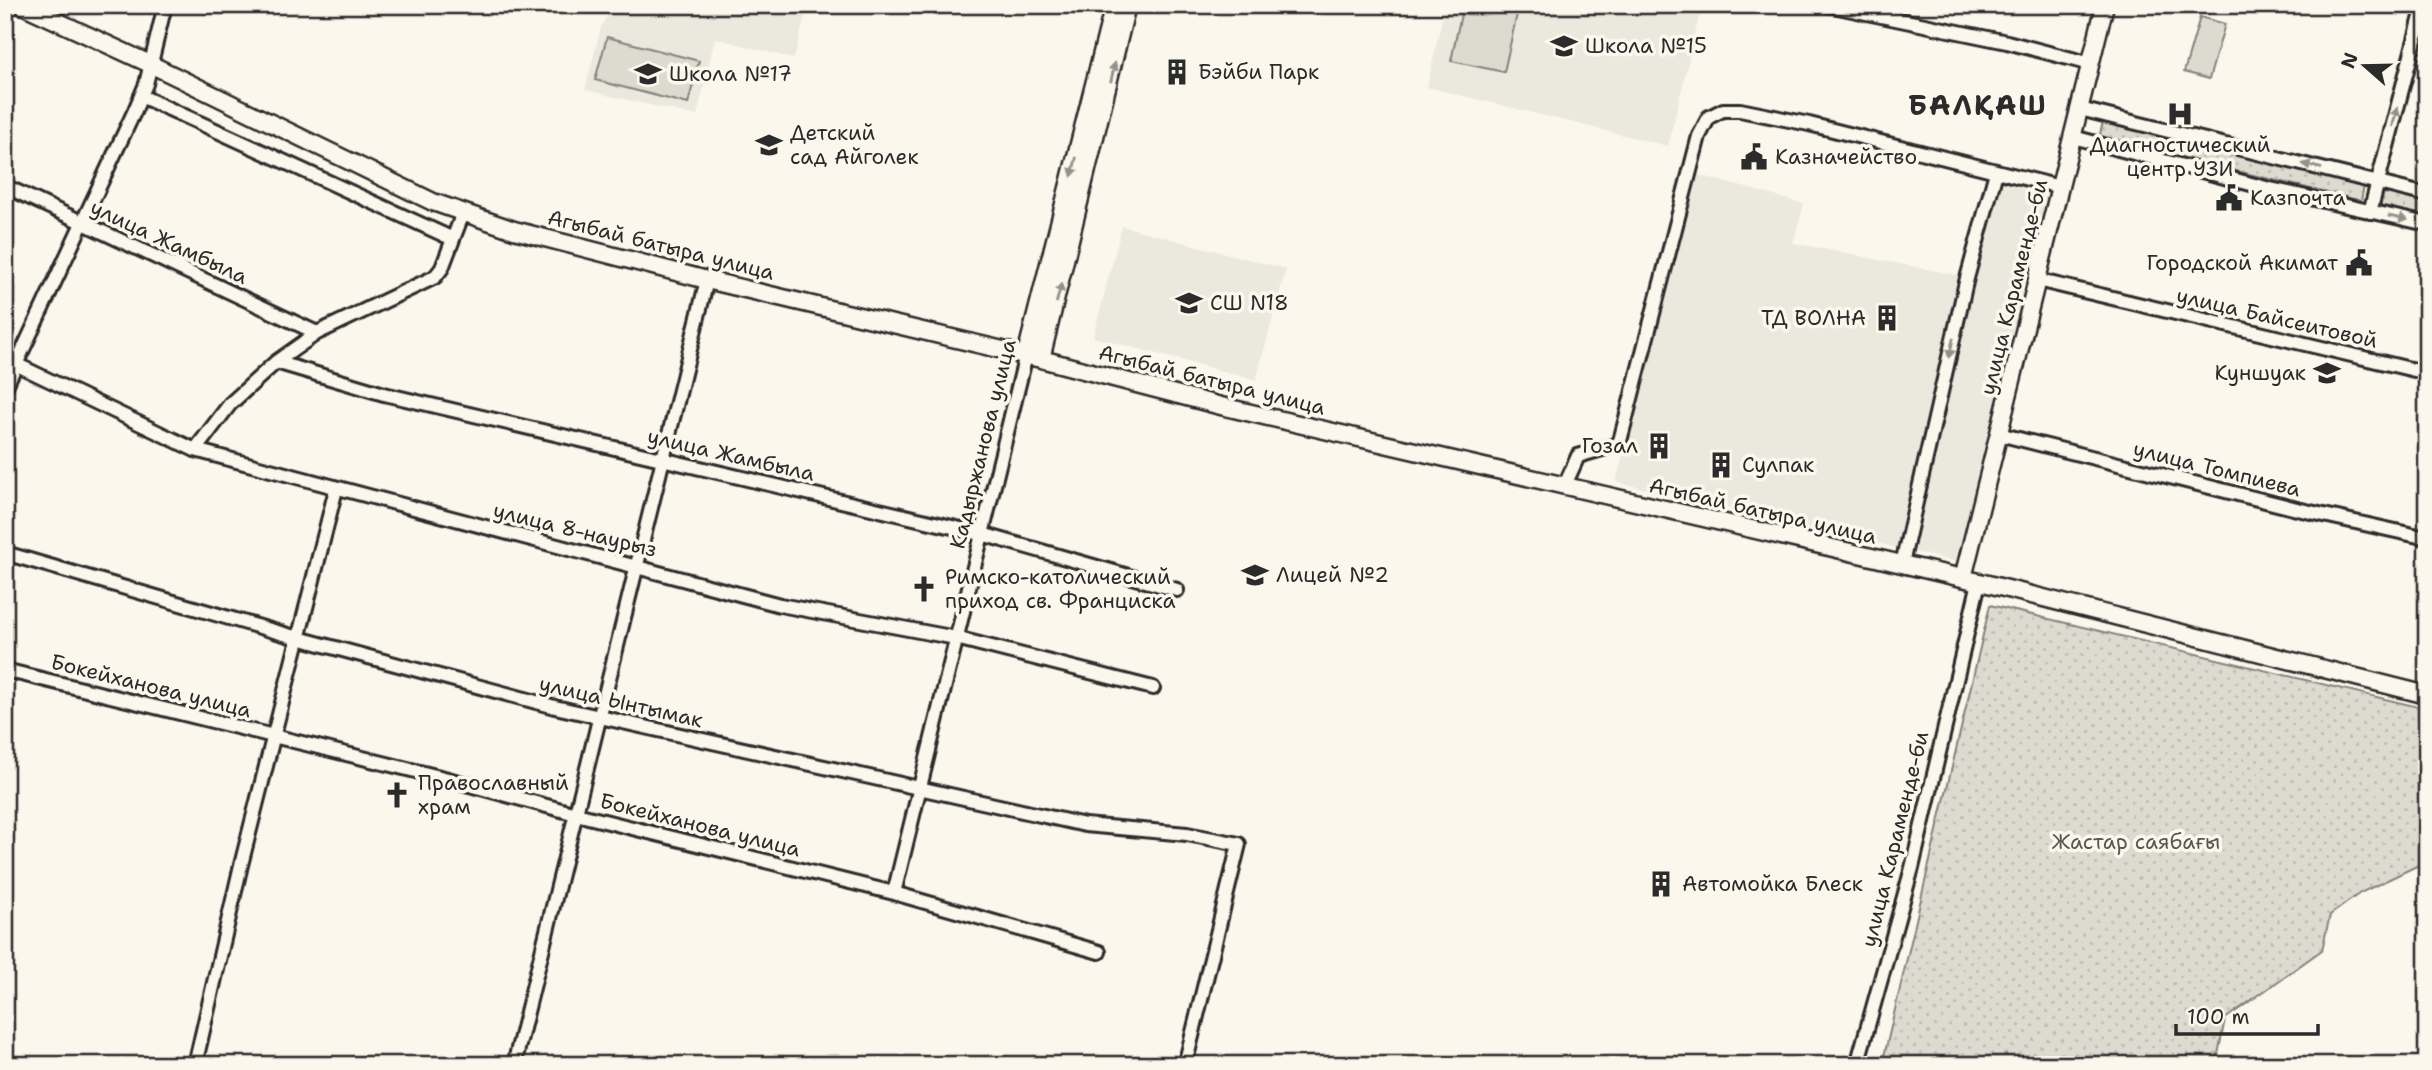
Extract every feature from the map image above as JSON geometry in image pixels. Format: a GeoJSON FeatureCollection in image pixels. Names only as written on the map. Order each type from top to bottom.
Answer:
{"type":"FeatureCollection","features":[{"type":"Feature","properties":{"kind":"main road","name":"Агыбай батыра улица"},"geometry":{"type":"LineString","coordinates":[[22,5],[150,64],[422,197],[514,230],[1034,357],[1234,409],[1971,580],[2427,695]]}},
{"type":"Feature","properties":{"kind":"main road","name":"Кадыржанова улица"},"geometry":{"type":"LineString","coordinates":[[1034,357],[1114,5]]}},
{"type":"Feature","properties":{"kind":"main road","name":"Кадыржанова улица"},"geometry":{"type":"LineString","coordinates":[[1034,357],[1127,5]]}},
{"type":"Feature","properties":{"kind":"main road","name":"улица Караменде-би"},"geometry":{"type":"LineString","coordinates":[[1971,580],[1999,435],[2105,5]]}},
{"type":"Feature","properties":{"kind":"street"},"geometry":{"type":"LineString","coordinates":[[5,388],[11,362],[84,223],[141,96],[165,5]]}},
{"type":"Feature","properties":{"kind":"street"},"geometry":{"type":"LineString","coordinates":[[1828,5],[2007,42],[2091,64]]}},
{"type":"Feature","properties":{"kind":"street"},"geometry":{"type":"LineString","coordinates":[[2370,212],[2424,5]]}},
{"type":"Feature","properties":{"kind":"street"},"geometry":{"type":"LineString","coordinates":[[141,96],[453,240]]}},
{"type":"Feature","properties":{"kind":"street"},"geometry":{"type":"LineString","coordinates":[[2080,109],[2427,195]]}},
{"type":"Feature","properties":{"kind":"street"},"geometry":{"type":"LineString","coordinates":[[1565,485],[1578,456],[1616,445],[1620,441],[1699,136],[1709,117],[1723,110],[1740,110],[1809,124],[2060,187]]}},
{"type":"Feature","properties":{"kind":"street"},"geometry":{"type":"LineString","coordinates":[[2073,137],[2266,188],[2427,224]]}},
{"type":"Feature","properties":{"kind":"street"},"geometry":{"type":"LineString","coordinates":[[1902,564],[1966,282],[1996,172]]}},
{"type":"Feature","properties":{"kind":"street","name":"улица Жамбыла"},"geometry":{"type":"LineString","coordinates":[[5,186],[317,333]]}},
{"type":"Feature","properties":{"kind":"street"},"geometry":{"type":"LineString","coordinates":[[195,450],[230,404],[276,362],[317,333],[435,277],[442,268],[463,213]]}},
{"type":"Feature","properties":{"kind":"street"},"geometry":{"type":"LineString","coordinates":[[514,1065],[707,279]]}},
{"type":"Feature","properties":{"kind":"street","name":"улица Байсеитовой"},"geometry":{"type":"LineString","coordinates":[[2037,280],[2427,373]]}},
{"type":"Feature","properties":{"kind":"street","name":"Кадыржанова улица"},"geometry":{"type":"LineString","coordinates":[[894,893],[982,534],[1034,357]]}},
{"type":"Feature","properties":{"kind":"street","name":"улица 8-наурыз"},"geometry":{"type":"LineString","coordinates":[[11,362],[195,450],[780,605],[956,638],[1153,688]]}},
{"type":"Feature","properties":{"kind":"street","name":"улица Жамбыла"},"geometry":{"type":"LineString","coordinates":[[276,362],[384,394],[982,534],[1177,590]]}},
{"type":"Feature","properties":{"kind":"street","name":"улица Томпиева"},"geometry":{"type":"LineString","coordinates":[[1999,435],[2297,509],[2427,538]]}},
{"type":"Feature","properties":{"kind":"street"},"geometry":{"type":"LineString","coordinates":[[195,1065],[273,735],[335,489]]}},
{"type":"Feature","properties":{"kind":"street","name":"улица Ынтымак"},"geometry":{"type":"LineString","coordinates":[[5,553],[298,638],[555,707],[1085,825],[1187,834],[1238,844],[1185,1065]]}},
{"type":"Feature","properties":{"kind":"street","name":"улица Караменде-би"},"geometry":{"type":"LineString","coordinates":[[1857,1065],[1912,869],[1971,580]]}},
{"type":"Feature","properties":{"kind":"street","name":"Бокейханова улица"},"geometry":{"type":"LineString","coordinates":[[5,670],[273,735],[894,893],[1100,952]]}},
{"type":"Feature","properties":{"kind":"shaded area","name":"Школа №17"},"geometry":{"type":"Polygon","coordinates":[[[613,5],[808,5],[794,59],[715,38],[697,116],[585,90],[601,27],[613,5]]]}},
{"type":"Feature","properties":{"kind":"shaded area","name":"Школа №15"},"geometry":{"type":"Polygon","coordinates":[[[1445,5],[1702,5],[1668,146],[1427,87],[1445,5]]]}},
{"type":"Feature","properties":{"kind":"shaded area"},"geometry":{"type":"Polygon","coordinates":[[[1695,174],[1804,204],[1793,243],[1962,276],[1987,175],[2002,178],[2046,197],[1957,562],[1616,482],[1695,174]]]}},
{"type":"Feature","properties":{"kind":"shaded area","name":"СШ N18"},"geometry":{"type":"Polygon","coordinates":[[[1122,226],[1286,269],[1256,380],[1093,337],[1122,226]]]}},
{"type":"Feature","properties":{"kind":"green space"},"geometry":{"type":"Polygon","coordinates":[[[1463,5],[1519,5],[1504,72],[1451,61],[1463,5]]]}},
{"type":"Feature","properties":{"kind":"green space"},"geometry":{"type":"Polygon","coordinates":[[[2200,17],[2225,24],[2209,79],[2184,72],[2200,17]]]}},
{"type":"Feature","properties":{"kind":"green space"},"geometry":{"type":"Polygon","coordinates":[[[607,37],[699,61],[688,104],[595,80],[607,37]]]}},
{"type":"Feature","properties":{"kind":"green space"},"geometry":{"type":"Polygon","coordinates":[[[2103,122],[2364,186],[2361,201],[2099,138],[2103,122]]]}},
{"type":"Feature","properties":{"kind":"green space"},"geometry":{"type":"Polygon","coordinates":[[[2384,192],[2427,202],[2427,219],[2380,207],[2384,192]]]}},
{"type":"Feature","properties":{"kind":"green space","name":"Жастар саябағы"},"geometry":{"type":"Polygon","coordinates":[[[1990,605],[2427,709],[2427,861],[2360,893],[2330,915],[2322,950],[2225,1019],[2216,1065],[1882,1065],[1990,605]]]}},
{"type":"Feature","properties":{"kind":"place","name":"Школа №15"},"geometry":{"type":"Point","coordinates":[1564,46]}},
{"type":"Feature","properties":{"kind":"place","name":"Бэйби Парк"},"geometry":{"type":"Point","coordinates":[1177,72]}},
{"type":"Feature","properties":{"kind":"place","name":"Школа №17"},"geometry":{"type":"Point","coordinates":[648,74]}},
{"type":"Feature","properties":{"kind":"place","name":"Диагностический центр УЗИ"},"geometry":{"type":"Point","coordinates":[2180,114]}},
{"type":"Feature","properties":{"kind":"place","name":"Детский сад Айголек"},"geometry":{"type":"Point","coordinates":[769,145]}},
{"type":"Feature","properties":{"kind":"place","name":"Казначейство"},"geometry":{"type":"Point","coordinates":[1754,157]}},
{"type":"Feature","properties":{"kind":"place","name":"Казпочта"},"geometry":{"type":"Point","coordinates":[2229,198]}},
{"type":"Feature","properties":{"kind":"place","name":"Городской Акимат"},"geometry":{"type":"Point","coordinates":[2359,263]}},
{"type":"Feature","properties":{"kind":"place","name":"СШ N18"},"geometry":{"type":"Point","coordinates":[1189,303]}},
{"type":"Feature","properties":{"kind":"place","name":"ТД ВОЛНА"},"geometry":{"type":"Point","coordinates":[1887,318]}},
{"type":"Feature","properties":{"kind":"place","name":"Куншуак"},"geometry":{"type":"Point","coordinates":[2327,373]}},
{"type":"Feature","properties":{"kind":"place","name":"Гозал"},"geometry":{"type":"Point","coordinates":[1659,446]}},
{"type":"Feature","properties":{"kind":"place","name":"Сулпак"},"geometry":{"type":"Point","coordinates":[1721,465]}},
{"type":"Feature","properties":{"kind":"place","name":"Лицей №2"},"geometry":{"type":"Point","coordinates":[1255,575]}},
{"type":"Feature","properties":{"kind":"place","name":"Римско-католический приход св. Франциска"},"geometry":{"type":"Point","coordinates":[924,589]}},
{"type":"Feature","properties":{"kind":"place","name":"Православный храм"},"geometry":{"type":"Point","coordinates":[397,795]}},
{"type":"Feature","properties":{"kind":"place","name":"Автомойка Блеск"},"geometry":{"type":"Point","coordinates":[1661,884]}},
{"type":"Feature","properties":{"kind":"district","name":"БАЛҚАШ"},"geometry":{"type":"Point","coordinates":[1978,105]}}]}
